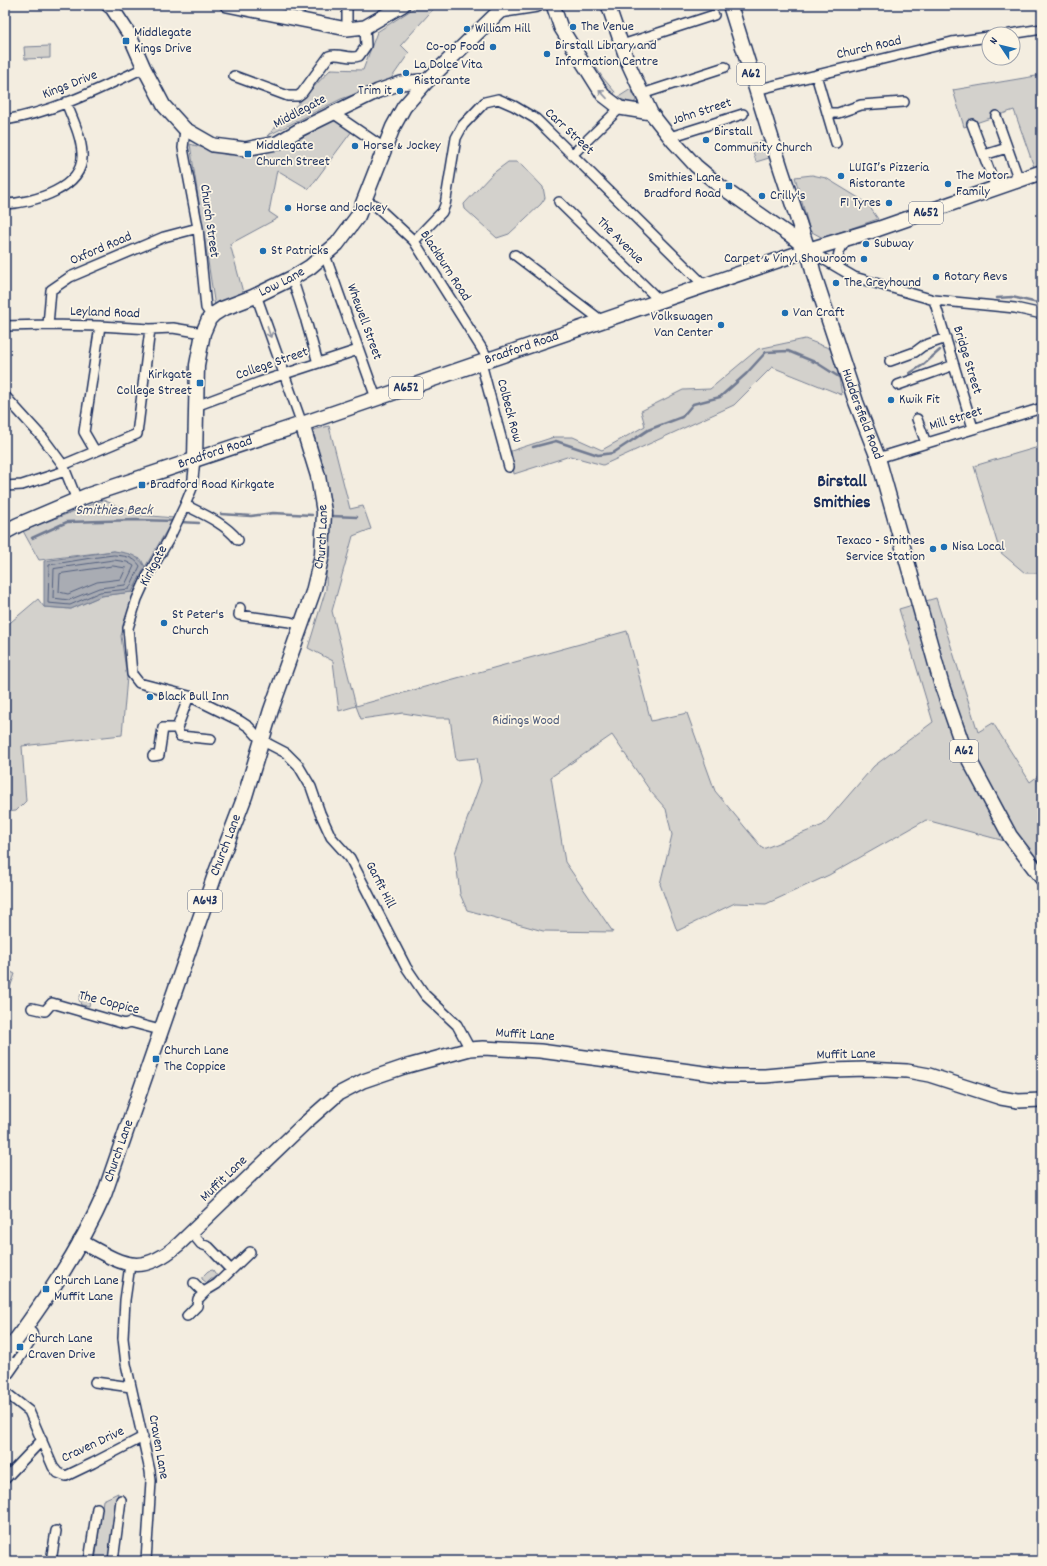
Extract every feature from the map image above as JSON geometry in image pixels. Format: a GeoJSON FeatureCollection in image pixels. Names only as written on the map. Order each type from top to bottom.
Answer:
{"type":"FeatureCollection","features":[{"type":"Feature","properties":{"kind":"main road"},"geometry":{"type":"LineString","coordinates":[[228,5],[254,7],[347,29],[365,27],[403,5]]}},
{"type":"Feature","properties":{"kind":"main road"},"geometry":{"type":"LineString","coordinates":[[553,5],[559,24],[603,96],[620,108],[651,113]]}},
{"type":"Feature","properties":{"kind":"main road"},"geometry":{"type":"LineString","coordinates":[[608,5],[628,63],[642,94],[651,113],[670,137],[696,166],[720,186],[792,236],[808,250]]}},
{"type":"Feature","properties":{"kind":"main road","name":"Huddersfield Road"},"geometry":{"type":"LineString","coordinates":[[730,5],[808,250],[814,276],[856,402],[878,458],[942,686],[965,752],[1010,836],[1042,878]]}},
{"type":"Feature","properties":{"kind":"main road","name":"Middlegate"},"geometry":{"type":"LineString","coordinates":[[113,6],[129,34],[144,68],[164,106],[185,129],[214,145],[245,149],[278,143],[333,113],[378,91],[401,83],[421,81],[425,83]]}},
{"type":"Feature","properties":{"kind":"main road"},"geometry":{"type":"LineString","coordinates":[[503,8],[532,6],[544,12],[559,24]]}},
{"type":"Feature","properties":{"kind":"main road","name":"Low Lane"},"geometry":{"type":"LineString","coordinates":[[212,316],[222,309],[292,278],[325,256],[349,230],[358,216],[384,148],[404,107],[425,83],[503,8]]}},
{"type":"Feature","properties":{"kind":"main road","name":"Bradford Road"},"geometry":{"type":"LineString","coordinates":[[5,532],[77,500],[808,250],[878,229],[1042,172]]}},
{"type":"Feature","properties":{"kind":"main road","name":"Kirkgate"},"geometry":{"type":"LineString","coordinates":[[196,459],[197,365],[203,333],[212,316]]}},
{"type":"Feature","properties":{"kind":"main road","name":"Church Lane"},"geometry":{"type":"LineString","coordinates":[[9,1358],[26,1327],[56,1282],[80,1241],[104,1194],[160,1030],[216,872],[245,796],[262,740],[313,592],[322,555],[324,512],[318,476],[302,424]]}},
{"type":"Feature","properties":{"kind":"main road","name":"Muffit Lane"},"geometry":{"type":"LineString","coordinates":[[130,1265],[150,1263],[162,1258],[304,1124],[338,1094],[363,1081],[404,1067],[470,1049],[483,1048],[547,1052],[727,1076],[765,1076],[831,1070],[867,1069],[907,1071],[928,1075],[1001,1098],[1018,1101],[1042,1100]]}},
{"type":"Feature","properties":{"kind":"main road"},"geometry":{"type":"LineString","coordinates":[[80,1241],[130,1265]]}},
{"type":"Feature","properties":{"kind":"street"},"geometry":{"type":"LineString","coordinates":[[347,5],[347,29]]}},
{"type":"Feature","properties":{"kind":"street"},"geometry":{"type":"LineString","coordinates":[[622,45],[714,15]]}},
{"type":"Feature","properties":{"kind":"street"},"geometry":{"type":"LineString","coordinates":[[234,76],[288,96],[298,96],[302,93],[329,56],[334,55],[352,58],[359,56],[366,46],[365,27]]}},
{"type":"Feature","properties":{"kind":"street"},"geometry":{"type":"LineString","coordinates":[[1021,32],[1042,29]]}},
{"type":"Feature","properties":{"kind":"street","name":"Church Road"},"geometry":{"type":"LineString","coordinates":[[756,90],[952,42],[981,38]]}},
{"type":"Feature","properties":{"kind":"street"},"geometry":{"type":"LineString","coordinates":[[642,94],[724,67]]}},
{"type":"Feature","properties":{"kind":"street","name":"Kings Drive"},"geometry":{"type":"LineString","coordinates":[[5,120],[27,116],[88,95],[144,68]]}},
{"type":"Feature","properties":{"kind":"street"},"geometry":{"type":"LineString","coordinates":[[816,75],[836,143]]}},
{"type":"Feature","properties":{"kind":"street","name":"Carr Street"},"geometry":{"type":"LineString","coordinates":[[414,241],[442,212],[445,205],[456,138],[463,125],[485,102],[498,99],[514,106],[536,119],[705,286]]}},
{"type":"Feature","properties":{"kind":"street"},"geometry":{"type":"LineString","coordinates":[[5,204],[40,198],[70,182],[78,172],[82,154],[81,144],[66,102]]}},
{"type":"Feature","properties":{"kind":"street"},"geometry":{"type":"LineString","coordinates":[[827,113],[838,113],[860,105],[904,102]]}},
{"type":"Feature","properties":{"kind":"street"},"geometry":{"type":"LineString","coordinates":[[573,154],[620,108]]}},
{"type":"Feature","properties":{"kind":"street"},"geometry":{"type":"LineString","coordinates":[[333,113],[384,148]]}},
{"type":"Feature","properties":{"kind":"street","name":"John Street"},"geometry":{"type":"LineString","coordinates":[[670,137],[743,114]]}},
{"type":"Feature","properties":{"kind":"street"},"geometry":{"type":"LineString","coordinates":[[996,116],[1016,172],[1017,181]]}},
{"type":"Feature","properties":{"kind":"street"},"geometry":{"type":"LineString","coordinates":[[972,124],[996,188]]}},
{"type":"Feature","properties":{"kind":"street","name":"Church Street"},"geometry":{"type":"LineString","coordinates":[[185,129],[183,148],[198,228],[206,308],[212,316]]}},
{"type":"Feature","properties":{"kind":"street"},"geometry":{"type":"LineString","coordinates":[[984,155],[1007,148]]}},
{"type":"Feature","properties":{"kind":"street","name":"Blackburn Road"},"geometry":{"type":"LineString","coordinates":[[364,200],[376,205],[414,241],[485,361]]}},
{"type":"Feature","properties":{"kind":"street","name":"The Avenue"},"geometry":{"type":"LineString","coordinates":[[559,202],[660,301]]}},
{"type":"Feature","properties":{"kind":"street","name":"Oxford Road"},"geometry":{"type":"LineString","coordinates":[[48,325],[52,290],[70,277],[164,237],[198,228]]}},
{"type":"Feature","properties":{"kind":"street"},"geometry":{"type":"LineString","coordinates":[[840,269],[838,263],[839,251],[847,238]]}},
{"type":"Feature","properties":{"kind":"street"},"geometry":{"type":"LineString","coordinates":[[808,250],[854,277],[934,300],[1015,308],[1042,314]]}},
{"type":"Feature","properties":{"kind":"street"},"geometry":{"type":"LineString","coordinates":[[515,255],[602,321]]}},
{"type":"Feature","properties":{"kind":"street","name":"Whewell Street"},"geometry":{"type":"LineString","coordinates":[[325,256],[376,398]]}},
{"type":"Feature","properties":{"kind":"street"},"geometry":{"type":"LineString","coordinates":[[292,278],[318,363]]}},
{"type":"Feature","properties":{"kind":"street"},"geometry":{"type":"LineString","coordinates":[[256,295],[302,424]]}},
{"type":"Feature","properties":{"kind":"street","name":"Bridge Street"},"geometry":{"type":"LineString","coordinates":[[934,300],[973,428]]}},
{"type":"Feature","properties":{"kind":"street","name":"Leyland Road"},"geometry":{"type":"LineString","coordinates":[[5,326],[48,325],[150,329],[173,328],[203,333]]}},
{"type":"Feature","properties":{"kind":"street"},"geometry":{"type":"LineString","coordinates":[[95,451],[84,432],[100,326]]}},
{"type":"Feature","properties":{"kind":"street"},"geometry":{"type":"LineString","coordinates":[[5,486],[22,485],[64,468],[95,451],[137,434],[150,329]]}},
{"type":"Feature","properties":{"kind":"street"},"geometry":{"type":"LineString","coordinates":[[890,361],[915,352],[923,346],[946,338]]}},
{"type":"Feature","properties":{"kind":"street","name":"College Street"},"geometry":{"type":"LineString","coordinates":[[196,406],[358,350]]}},
{"type":"Feature","properties":{"kind":"street","name":"Colbeck Row"},"geometry":{"type":"LineString","coordinates":[[485,361],[509,467]]}},
{"type":"Feature","properties":{"kind":"street"},"geometry":{"type":"LineString","coordinates":[[898,385],[954,365]]}},
{"type":"Feature","properties":{"kind":"street"},"geometry":{"type":"LineString","coordinates":[[5,396],[43,438],[64,468],[77,500]]}},
{"type":"Feature","properties":{"kind":"street","name":"Mill Street"},"geometry":{"type":"LineString","coordinates":[[878,458],[1042,408]]}},
{"type":"Feature","properties":{"kind":"street"},"geometry":{"type":"LineString","coordinates":[[917,420],[926,443]]}},
{"type":"Feature","properties":{"kind":"street","name":"Kirkgate"},"geometry":{"type":"LineString","coordinates":[[196,459],[192,488],[185,506],[148,575],[137,599],[128,628],[132,674],[139,683],[188,696],[240,721],[249,727],[262,740]]}},
{"type":"Feature","properties":{"kind":"street"},"geometry":{"type":"LineString","coordinates":[[185,506],[204,515],[227,529],[238,540]]}},
{"type":"Feature","properties":{"kind":"street"},"geometry":{"type":"LineString","coordinates":[[240,608],[239,615],[290,622],[301,625]]}},
{"type":"Feature","properties":{"kind":"street"},"geometry":{"type":"LineString","coordinates":[[188,696],[177,728],[180,736],[211,739]]}},
{"type":"Feature","properties":{"kind":"street"},"geometry":{"type":"LineString","coordinates":[[153,756],[159,755],[163,728],[177,728]]}},
{"type":"Feature","properties":{"kind":"street","name":"Garfit Hill"},"geometry":{"type":"LineString","coordinates":[[262,740],[286,753],[298,765],[311,787],[320,813],[331,837],[350,858],[406,967],[425,995],[457,1025],[470,1049]]}},
{"type":"Feature","properties":{"kind":"street","name":"The Coppice"},"geometry":{"type":"LineString","coordinates":[[32,1008],[45,1011],[52,1002],[125,1024],[130,1022],[160,1030]]}},
{"type":"Feature","properties":{"kind":"street"},"geometry":{"type":"LineString","coordinates":[[191,1232],[201,1244],[209,1247],[231,1270]]}},
{"type":"Feature","properties":{"kind":"street"},"geometry":{"type":"LineString","coordinates":[[187,1316],[197,1306],[198,1299],[217,1284],[250,1252]]}},
{"type":"Feature","properties":{"kind":"street","name":"Craven Lane"},"geometry":{"type":"LineString","coordinates":[[130,1265],[125,1300],[123,1338],[126,1364],[152,1482],[146,1561]]}},
{"type":"Feature","properties":{"kind":"street"},"geometry":{"type":"LineString","coordinates":[[194,1283],[204,1293]]}},
{"type":"Feature","properties":{"kind":"street"},"geometry":{"type":"LineString","coordinates":[[9,1358],[9,1373]]}},
{"type":"Feature","properties":{"kind":"street"},"geometry":{"type":"LineString","coordinates":[[95,1382],[131,1387]]}},
{"type":"Feature","properties":{"kind":"street","name":"Craven Drive"},"geometry":{"type":"LineString","coordinates":[[5,1392],[28,1411],[53,1467],[58,1473],[66,1476],[143,1437]]}},
{"type":"Feature","properties":{"kind":"street"},"geometry":{"type":"LineString","coordinates":[[5,1479],[42,1440]]}},
{"type":"Feature","properties":{"kind":"street"},"geometry":{"type":"LineString","coordinates":[[113,1561],[121,1500]]}},
{"type":"Feature","properties":{"kind":"street"},"geometry":{"type":"LineString","coordinates":[[89,1561],[97,1508]]}},
{"type":"Feature","properties":{"kind":"street"},"geometry":{"type":"LineString","coordinates":[[51,1561],[58,1536]]}},
{"type":"Feature","properties":{"kind":"green space"},"geometry":{"type":"Polygon","coordinates":[[[419,5],[437,5],[401,45],[409,53],[388,83],[341,99],[267,136],[331,69],[363,70],[377,32],[419,5]]]}},
{"type":"Feature","properties":{"kind":"green space"},"geometry":{"type":"Polygon","coordinates":[[[50,46],[50,58],[25,59],[24,47],[50,46]]]}},
{"type":"Feature","properties":{"kind":"green space"},"geometry":{"type":"Polygon","coordinates":[[[591,60],[615,92],[613,96],[588,62],[591,60]]]}},
{"type":"Feature","properties":{"kind":"green space"},"geometry":{"type":"Polygon","coordinates":[[[1042,75],[1042,165],[1034,167],[1014,110],[964,127],[953,90],[1042,75]]]}},
{"type":"Feature","properties":{"kind":"green space"},"geometry":{"type":"Polygon","coordinates":[[[631,89],[636,100],[635,102],[632,103],[617,98],[631,89]]]}},
{"type":"Feature","properties":{"kind":"green space"},"geometry":{"type":"Polygon","coordinates":[[[333,120],[352,131],[309,189],[277,170],[269,212],[278,218],[230,244],[244,296],[215,307],[190,144],[228,155],[281,149],[333,120]]]}},
{"type":"Feature","properties":{"kind":"green space"},"geometry":{"type":"Polygon","coordinates":[[[763,141],[769,158],[756,162],[751,144],[763,141]]]}},
{"type":"Feature","properties":{"kind":"green space"},"geometry":{"type":"Polygon","coordinates":[[[508,162],[517,162],[522,165],[543,187],[545,198],[541,204],[509,234],[497,238],[465,209],[464,204],[492,174],[508,162]]]}},
{"type":"Feature","properties":{"kind":"green space"},"geometry":{"type":"Polygon","coordinates":[[[812,175],[826,178],[867,203],[878,219],[823,238],[810,231],[795,177],[812,175]]]}},
{"type":"Feature","properties":{"kind":"green space"},"geometry":{"type":"Polygon","coordinates":[[[805,339],[834,350],[842,395],[772,367],[734,405],[603,465],[570,456],[514,474],[511,451],[554,437],[573,437],[602,450],[645,426],[641,411],[683,390],[710,389],[758,349],[805,339]]]}},
{"type":"Feature","properties":{"kind":"green space"},"geometry":{"type":"Polygon","coordinates":[[[329,426],[350,509],[363,506],[371,529],[353,536],[332,611],[356,706],[339,711],[333,661],[308,648],[326,589],[328,492],[313,430],[329,426]]]}},
{"type":"Feature","properties":{"kind":"green space"},"geometry":{"type":"Polygon","coordinates":[[[1042,446],[1042,573],[1025,573],[1000,552],[974,466],[1042,446]]]}},
{"type":"Feature","properties":{"kind":"green space"},"geometry":{"type":"Polygon","coordinates":[[[103,500],[140,515],[174,518],[145,567],[141,559],[114,551],[39,560],[23,531],[103,500]]]}},
{"type":"Feature","properties":{"kind":"green space"},"geometry":{"type":"Polygon","coordinates":[[[137,582],[121,636],[127,677],[122,735],[22,746],[26,801],[16,811],[5,812],[5,627],[38,599],[44,607],[71,609],[101,596],[132,592],[137,582]]]}},
{"type":"Feature","properties":{"kind":"green space","name":"Ridings Wood"},"geometry":{"type":"Polygon","coordinates":[[[936,598],[978,732],[993,723],[1030,782],[1042,773],[1042,865],[1027,847],[926,820],[829,875],[766,904],[735,903],[677,931],[660,884],[672,835],[666,809],[651,792],[612,735],[551,777],[565,862],[613,932],[543,931],[467,910],[460,894],[455,853],[481,781],[477,758],[456,760],[450,718],[435,718],[403,713],[361,719],[356,706],[627,631],[651,721],[687,713],[715,791],[763,849],[823,825],[874,766],[933,722],[899,609],[936,598]]]}},
{"type":"Feature","properties":{"kind":"green space"},"geometry":{"type":"Polygon","coordinates":[[[5,969],[15,974],[5,1001],[5,969]]]}},
{"type":"Feature","properties":{"kind":"green space"},"geometry":{"type":"Polygon","coordinates":[[[82,992],[87,994],[90,1002],[89,1006],[81,1005],[79,999],[82,992]]]}},
{"type":"Feature","properties":{"kind":"green space"},"geometry":{"type":"Polygon","coordinates":[[[213,1270],[217,1276],[207,1283],[202,1279],[202,1277],[208,1271],[213,1270]]]}},
{"type":"Feature","properties":{"kind":"green space"},"geometry":{"type":"Polygon","coordinates":[[[118,1493],[108,1561],[95,1561],[103,1500],[118,1493]]]}},
{"type":"Feature","properties":{"kind":"water"},"geometry":{"type":"Polygon","coordinates":[[[114,551],[136,557],[145,567],[132,592],[101,596],[71,609],[44,607],[44,561],[114,551]]]}},
{"type":"Feature","properties":{"kind":"waterway","name":"Smithies Beck"},"geometry":{"type":"LineString","coordinates":[[997,298],[1012,297],[1042,304]]}},
{"type":"Feature","properties":{"kind":"waterway","name":"Smithies Beck"},"geometry":{"type":"LineString","coordinates":[[955,342],[959,341]]}},
{"type":"Feature","properties":{"kind":"waterway","name":"Smithies Beck"},"geometry":{"type":"LineString","coordinates":[[910,373],[923,365],[940,350]]}},
{"type":"Feature","properties":{"kind":"waterway","name":"Smithies Beck"},"geometry":{"type":"LineString","coordinates":[[533,447],[556,441],[598,455],[613,453],[648,430],[682,417],[693,404],[720,397],[746,374],[766,352],[788,351],[817,363],[839,377]]}},
{"type":"Feature","properties":{"kind":"waterway","name":"Smithies Beck"},"geometry":{"type":"LineString","coordinates":[[221,514],[251,516],[273,513],[312,515]]}},
{"type":"Feature","properties":{"kind":"waterway","name":"Smithies Beck"},"geometry":{"type":"LineString","coordinates":[[331,516],[357,517]]}},
{"type":"Feature","properties":{"kind":"waterway","name":"Smithies Beck"},"geometry":{"type":"LineString","coordinates":[[32,538],[67,522],[137,520],[175,521]]}},
{"type":"Feature","properties":{"kind":"waterway","name":"Smithies Beck"},"geometry":{"type":"LineString","coordinates":[[180,522],[199,523]]}},
{"type":"Feature","properties":{"kind":"place","name":"The Venue"},"geometry":{"type":"Point","coordinates":[573,27]}},
{"type":"Feature","properties":{"kind":"place","name":"William Hill"},"geometry":{"type":"Point","coordinates":[467,29]}},
{"type":"Feature","properties":{"kind":"place","name":"Middlegate Kings Drive"},"geometry":{"type":"Point","coordinates":[126,41]}},
{"type":"Feature","properties":{"kind":"place","name":"Co-op Food"},"geometry":{"type":"Point","coordinates":[493,47]}},
{"type":"Feature","properties":{"kind":"place","name":"Birstall Library and Information Centre"},"geometry":{"type":"Point","coordinates":[547,54]}},
{"type":"Feature","properties":{"kind":"place","name":"La Dolce Vita Ristorante"},"geometry":{"type":"Point","coordinates":[406,73]}},
{"type":"Feature","properties":{"kind":"place","name":"Trim it"},"geometry":{"type":"Point","coordinates":[400,91]}},
{"type":"Feature","properties":{"kind":"place","name":"Birstall Community Church"},"geometry":{"type":"Point","coordinates":[706,140]}},
{"type":"Feature","properties":{"kind":"place","name":"Horse & Jockey"},"geometry":{"type":"Point","coordinates":[355,146]}},
{"type":"Feature","properties":{"kind":"place","name":"Middlegate Church Street"},"geometry":{"type":"Point","coordinates":[248,154]}},
{"type":"Feature","properties":{"kind":"place","name":"LUIGI’s Pizzeria Ristorante"},"geometry":{"type":"Point","coordinates":[841,176]}},
{"type":"Feature","properties":{"kind":"place","name":"The Motor Family"},"geometry":{"type":"Point","coordinates":[948,184]}},
{"type":"Feature","properties":{"kind":"place","name":"Smithies Lane Bradford Road"},"geometry":{"type":"Point","coordinates":[729,186]}},
{"type":"Feature","properties":{"kind":"place","name":"Crilly's"},"geometry":{"type":"Point","coordinates":[762,196]}},
{"type":"Feature","properties":{"kind":"place","name":"F1 Tyres"},"geometry":{"type":"Point","coordinates":[889,203]}},
{"type":"Feature","properties":{"kind":"place","name":"Horse and Jockey"},"geometry":{"type":"Point","coordinates":[288,208]}},
{"type":"Feature","properties":{"kind":"place","name":"Subway"},"geometry":{"type":"Point","coordinates":[866,244]}},
{"type":"Feature","properties":{"kind":"place","name":"St Patricks"},"geometry":{"type":"Point","coordinates":[263,251]}},
{"type":"Feature","properties":{"kind":"place","name":"Carpet & Vinyl Showroom"},"geometry":{"type":"Point","coordinates":[864,259]}},
{"type":"Feature","properties":{"kind":"place","name":"Rotary Revs"},"geometry":{"type":"Point","coordinates":[936,277]}},
{"type":"Feature","properties":{"kind":"place","name":"The Greyhound"},"geometry":{"type":"Point","coordinates":[836,283]}},
{"type":"Feature","properties":{"kind":"place","name":"Van Craft"},"geometry":{"type":"Point","coordinates":[785,313]}},
{"type":"Feature","properties":{"kind":"place","name":"Volkswagen Van Center"},"geometry":{"type":"Point","coordinates":[721,325]}},
{"type":"Feature","properties":{"kind":"place","name":"Kirkgate College Street"},"geometry":{"type":"Point","coordinates":[200,383]}},
{"type":"Feature","properties":{"kind":"place","name":"Kwik Fit"},"geometry":{"type":"Point","coordinates":[891,400]}},
{"type":"Feature","properties":{"kind":"place","name":"Bradford Road Kirkgate"},"geometry":{"type":"Point","coordinates":[142,485]}},
{"type":"Feature","properties":{"kind":"place","name":"Nisa Local"},"geometry":{"type":"Point","coordinates":[944,547]}},
{"type":"Feature","properties":{"kind":"place","name":"Texaco - Smithes Service Station"},"geometry":{"type":"Point","coordinates":[933,549]}},
{"type":"Feature","properties":{"kind":"place","name":"St Peter's Church"},"geometry":{"type":"Point","coordinates":[164,623]}},
{"type":"Feature","properties":{"kind":"place","name":"Black Bull Inn"},"geometry":{"type":"Point","coordinates":[150,697]}},
{"type":"Feature","properties":{"kind":"place","name":"Church Lane The Coppice"},"geometry":{"type":"Point","coordinates":[156,1059]}},
{"type":"Feature","properties":{"kind":"place","name":"Church Lane Muffit Lane"},"geometry":{"type":"Point","coordinates":[46,1289]}},
{"type":"Feature","properties":{"kind":"place","name":"Church Lane Craven Drive"},"geometry":{"type":"Point","coordinates":[20,1347]}},
{"type":"Feature","properties":{"kind":"district","name":"Birstall Smithies"},"geometry":{"type":"Point","coordinates":[842,492]}}]}
